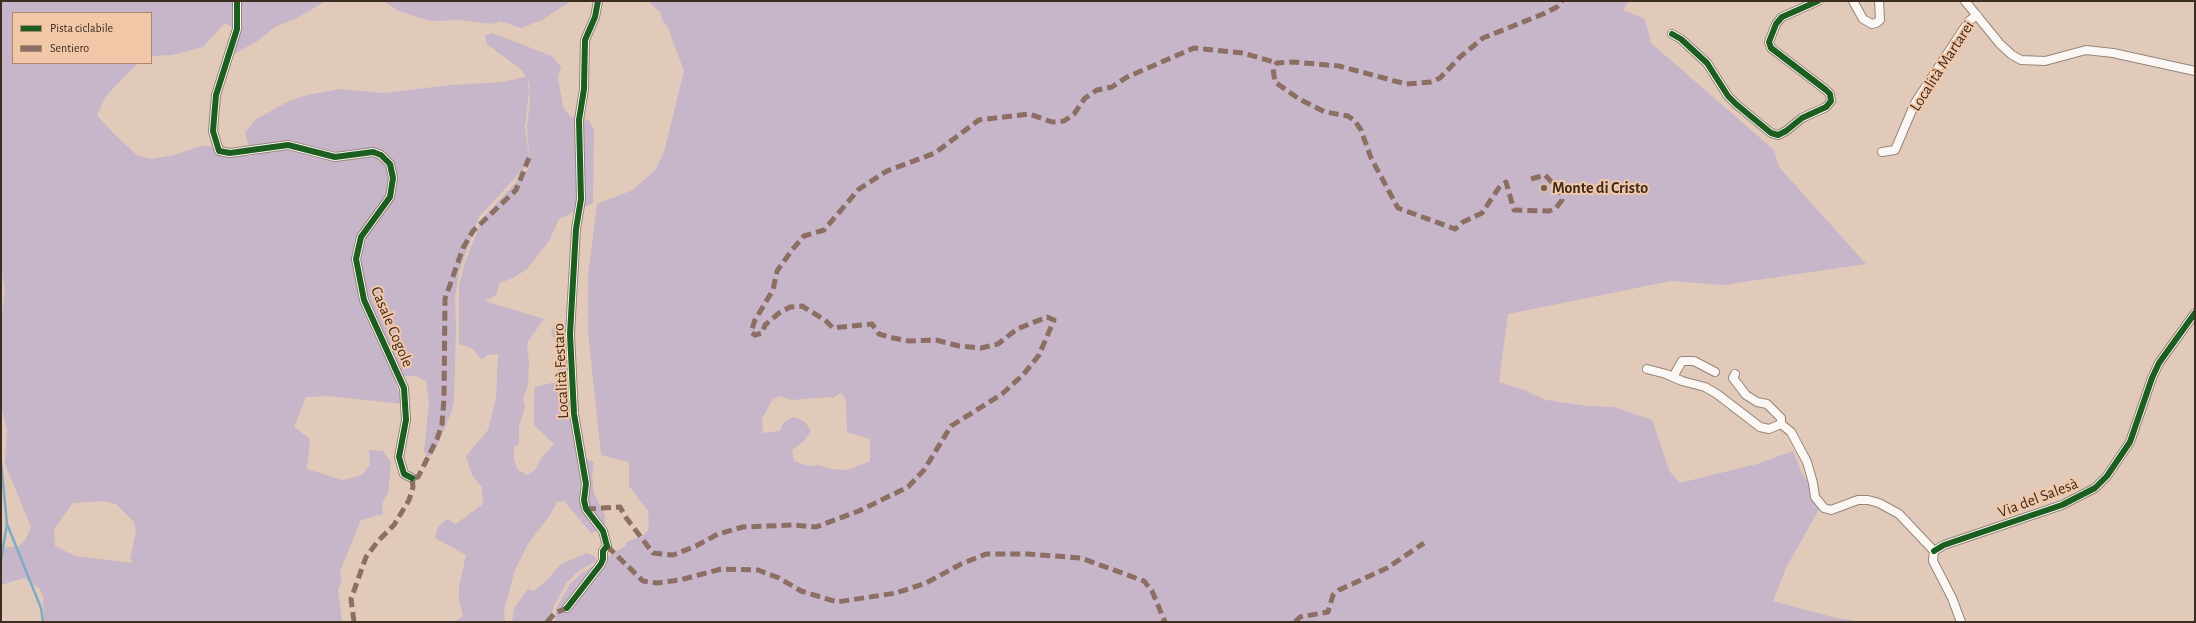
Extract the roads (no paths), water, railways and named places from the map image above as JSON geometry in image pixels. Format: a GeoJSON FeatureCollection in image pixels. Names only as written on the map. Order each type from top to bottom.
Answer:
{"type":"FeatureCollection","features":[{"type":"Feature","properties":{"kind":"street","name":"Casale Cogole"},"geometry":{"type":"LineString","coordinates":[[237,1],[237,29],[216,94],[213,131],[219,151],[230,153],[288,145],[335,157],[373,152],[381,156],[390,164],[393,178],[390,197],[361,237],[356,259],[364,300],[404,388],[406,420],[399,457],[404,474],[412,478]]}},
{"type":"Feature","properties":{"kind":"street","name":"Località Festaro"},"geometry":{"type":"LineString","coordinates":[[567,608],[601,564],[603,552],[607,546],[603,531],[586,509],[584,500],[586,484],[574,414],[570,322],[574,250],[581,199],[579,120],[584,89],[585,40],[595,18],[598,1]]}},
{"type":"Feature","properties":{"kind":"street"},"geometry":{"type":"LineString","coordinates":[[1672,34],[1681,39],[1707,62],[1728,96],[1736,104],[1771,133],[1778,135],[1786,131],[1802,118],[1826,107],[1831,101],[1830,94],[1826,90],[1771,48],[1769,42],[1771,33],[1782,17],[1818,1]]}},
{"type":"Feature","properties":{"kind":"street"},"geometry":{"type":"LineString","coordinates":[[1853,1],[1863,19],[1872,24],[1880,20],[1879,1]]}},
{"type":"Feature","properties":{"kind":"street","name":"Località Martarei"},"geometry":{"type":"LineString","coordinates":[[1965,1],[2000,44],[2020,60],[2045,61],[2086,50],[2113,53],[2195,71]]}},
{"type":"Feature","properties":{"kind":"street","name":"Località Martarei"},"geometry":{"type":"LineString","coordinates":[[1882,152],[1895,150],[1915,103],[1960,33],[1969,21],[1977,15]]}},
{"type":"Feature","properties":{"kind":"street","name":"Via del Salesà"},"geometry":{"type":"LineString","coordinates":[[1934,551],[1944,546],[2062,505],[2095,488],[2107,476],[2130,442],[2159,363],[2195,313]]}},
{"type":"Feature","properties":{"kind":"street"},"geometry":{"type":"LineString","coordinates":[[1673,377],[1682,361],[1694,361],[1715,372]]}},
{"type":"Feature","properties":{"kind":"street"},"geometry":{"type":"LineString","coordinates":[[1647,368],[1682,381],[1705,387],[1717,394],[1760,427],[1770,429],[1781,424]]}},
{"type":"Feature","properties":{"kind":"street"},"geometry":{"type":"LineString","coordinates":[[1735,374],[1733,378],[1746,395],[1757,402],[1767,404],[1781,418],[1781,424]]}},
{"type":"Feature","properties":{"kind":"street"},"geometry":{"type":"LineString","coordinates":[[1781,424],[1791,432],[1805,457],[1813,483],[1815,497],[1824,508],[1832,510],[1858,500],[1868,500],[1879,503],[1899,514],[1934,551],[1933,561],[1952,598],[1961,622]]}},
{"type":"Feature","properties":{"kind":"waterway"},"geometry":{"type":"LineString","coordinates":[[1,462],[7,524],[1,560]]}},
{"type":"Feature","properties":{"kind":"waterway"},"geometry":{"type":"LineString","coordinates":[[7,524],[41,608],[43,622]]}},
{"type":"Feature","properties":{"kind":"place","name":"Monte di Cristo"},"geometry":{"type":"Point","coordinates":[1544,188]}}]}
